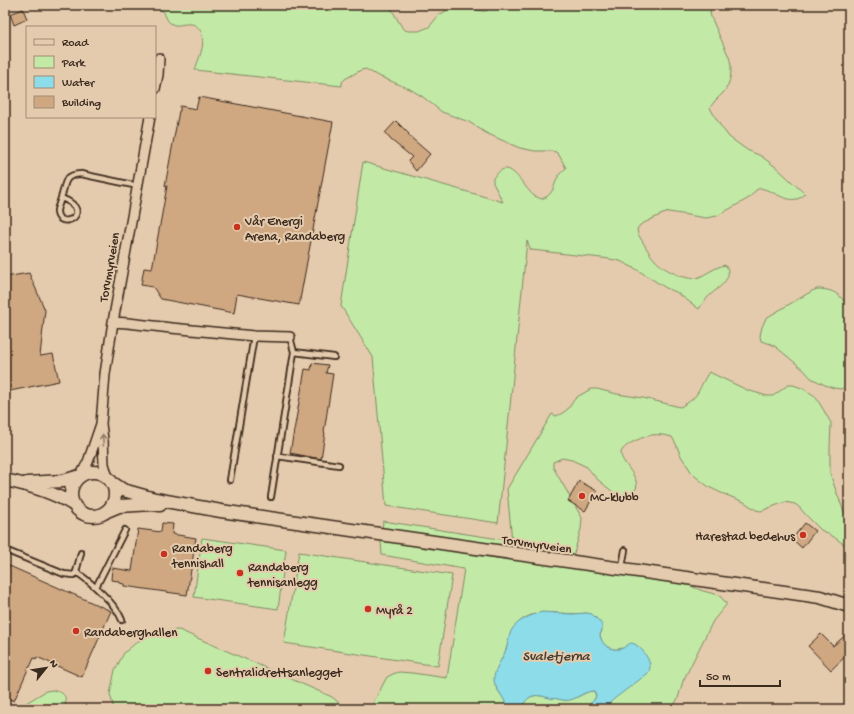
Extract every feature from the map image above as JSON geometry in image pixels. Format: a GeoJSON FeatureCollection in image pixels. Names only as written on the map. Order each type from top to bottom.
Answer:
{"type":"FeatureCollection","features":[{"type":"Feature","properties":{"kind":"main road"},"geometry":{"type":"LineString","coordinates":[[5,480],[19,483],[63,499],[87,515],[98,515],[107,511],[112,505],[114,497],[114,489],[110,480],[102,474],[95,472],[88,472],[63,481],[19,483]]}},
{"type":"Feature","properties":{"kind":"main road"},"geometry":{"type":"LineString","coordinates":[[74,505],[71,499],[72,486],[81,475]]}},
{"type":"Feature","properties":{"kind":"main road","name":"Torvmyrveien"},"geometry":{"type":"LineString","coordinates":[[110,480],[123,490],[155,499],[221,511],[820,597],[849,606]]}},
{"type":"Feature","properties":{"kind":"main road","name":"Torvmyrveien"},"geometry":{"type":"LineString","coordinates":[[107,511],[119,506],[153,504],[221,511]]}},
{"type":"Feature","properties":{"kind":"street"},"geometry":{"type":"LineString","coordinates":[[156,84],[159,58]]}},
{"type":"Feature","properties":{"kind":"street","name":"Torvmyrveien"},"geometry":{"type":"LineString","coordinates":[[101,424],[105,374],[113,322],[150,118]]}},
{"type":"Feature","properties":{"kind":"street"},"geometry":{"type":"LineString","coordinates":[[113,322],[254,336],[290,337]]}},
{"type":"Feature","properties":{"kind":"street"},"geometry":{"type":"LineString","coordinates":[[81,475],[88,462],[101,424]]}},
{"type":"Feature","properties":{"kind":"street"},"geometry":{"type":"LineString","coordinates":[[101,424],[104,464],[110,480]]}},
{"type":"Feature","properties":{"kind":"lane"},"geometry":{"type":"LineString","coordinates":[[61,198],[74,206],[76,210],[75,216],[72,220],[66,221],[61,219],[58,215],[57,209],[61,198],[63,194],[63,186],[66,180],[74,174],[138,186]]}},
{"type":"Feature","properties":{"kind":"lane"},"geometry":{"type":"LineString","coordinates":[[230,480],[254,336]]}},
{"type":"Feature","properties":{"kind":"lane"},"geometry":{"type":"LineString","coordinates":[[271,497],[294,352],[290,337]]}},
{"type":"Feature","properties":{"kind":"lane"},"geometry":{"type":"LineString","coordinates":[[294,352],[334,357]]}},
{"type":"Feature","properties":{"kind":"lane"},"geometry":{"type":"LineString","coordinates":[[277,456],[339,465]]}},
{"type":"Feature","properties":{"kind":"lane"},"geometry":{"type":"LineString","coordinates":[[96,587],[124,530]]}},
{"type":"Feature","properties":{"kind":"lane"},"geometry":{"type":"LineString","coordinates":[[5,550],[64,574],[74,575],[81,553]]}},
{"type":"Feature","properties":{"kind":"lane"},"geometry":{"type":"LineString","coordinates":[[622,569],[625,550]]}},
{"type":"Feature","properties":{"kind":"lane"},"geometry":{"type":"LineString","coordinates":[[76,572],[96,587],[116,609],[122,620]]}},
{"type":"Feature","properties":{"kind":"green space"},"geometry":{"type":"Polygon","coordinates":[[[152,5],[389,5],[403,29],[408,31],[419,31],[429,27],[439,15],[456,5],[486,11],[496,5],[712,5],[710,12],[711,17],[729,57],[731,71],[726,89],[710,108],[729,137],[747,150],[761,156],[777,168],[805,194],[800,198],[789,199],[760,188],[756,190],[749,198],[717,216],[706,218],[669,212],[640,225],[637,229],[638,234],[651,255],[658,263],[674,274],[687,278],[697,278],[725,265],[728,270],[727,278],[707,298],[699,309],[676,292],[666,288],[620,261],[531,250],[527,241],[498,523],[386,506],[373,357],[341,306],[363,162],[503,202],[493,183],[493,178],[502,170],[506,169],[513,172],[533,195],[542,199],[552,192],[559,175],[566,168],[556,152],[535,151],[515,146],[486,133],[469,122],[442,112],[410,89],[376,75],[366,69],[361,70],[345,79],[342,82],[342,86],[195,70],[203,45],[200,30],[193,24],[176,25],[170,23],[163,11],[152,5]]]}},
{"type":"Feature","properties":{"kind":"green space"},"geometry":{"type":"Polygon","coordinates":[[[817,289],[830,291],[840,296],[845,302],[847,309],[846,324],[849,330],[849,384],[841,389],[825,385],[811,378],[804,370],[776,347],[761,341],[760,336],[766,318],[817,289]]]}},
{"type":"Feature","properties":{"kind":"green space"},"geometry":{"type":"Polygon","coordinates":[[[709,372],[747,390],[767,396],[773,396],[788,385],[793,385],[802,388],[815,396],[831,423],[830,473],[844,512],[849,520],[849,552],[846,546],[821,530],[795,504],[785,502],[761,511],[709,487],[692,473],[681,456],[672,437],[651,435],[633,442],[622,451],[622,457],[634,476],[637,484],[631,494],[622,498],[597,479],[587,467],[572,460],[562,458],[553,462],[553,467],[582,518],[581,529],[572,560],[678,582],[719,595],[726,603],[713,621],[683,681],[678,698],[672,709],[604,709],[614,699],[622,648],[611,649],[605,645],[600,635],[602,630],[587,613],[544,613],[534,614],[525,618],[517,624],[509,637],[506,650],[497,670],[495,682],[496,687],[505,701],[506,709],[371,709],[387,677],[393,674],[399,672],[447,678],[464,569],[382,555],[381,542],[383,521],[512,541],[507,489],[552,414],[556,416],[561,414],[568,409],[577,397],[591,389],[643,398],[680,407],[696,396],[709,372]]]}},
{"type":"Feature","properties":{"kind":"green space","name":"Randaberg tennisanlegg"},"geometry":{"type":"Polygon","coordinates":[[[202,538],[286,550],[278,609],[194,597],[202,538]]]}},
{"type":"Feature","properties":{"kind":"green space","name":"Myrå 2"},"geometry":{"type":"Polygon","coordinates":[[[299,552],[452,575],[438,666],[284,643],[299,552]]]}},
{"type":"Feature","properties":{"kind":"green space","name":"Sentralidrettsanlegget"},"geometry":{"type":"Polygon","coordinates":[[[179,630],[332,697],[338,702],[342,709],[114,709],[110,694],[115,670],[124,653],[137,642],[152,634],[179,630]]]}},
{"type":"Feature","properties":{"kind":"green space"},"geometry":{"type":"Polygon","coordinates":[[[52,690],[60,692],[64,695],[66,701],[65,709],[16,709],[46,691],[52,690]]]}},
{"type":"Feature","properties":{"kind":"green space"},"geometry":{"type":"Polygon","coordinates":[[[589,691],[594,691],[596,696],[585,709],[521,709],[524,703],[532,696],[568,700],[589,691]]]}},
{"type":"Feature","properties":{"kind":"water","name":"Svaletjerna"},"geometry":{"type":"Polygon","coordinates":[[[542,612],[592,614],[602,625],[600,635],[605,645],[611,649],[619,649],[631,643],[634,644],[644,652],[650,663],[650,669],[647,674],[614,699],[604,709],[585,709],[596,696],[594,691],[567,700],[532,696],[526,701],[521,709],[506,709],[505,702],[495,685],[494,677],[496,670],[506,650],[511,631],[514,627],[525,618],[542,612]]]}},
{"type":"Feature","properties":{"kind":"building"},"geometry":{"type":"Polygon","coordinates":[[[23,9],[27,19],[14,25],[10,14],[23,9]]]}},
{"type":"Feature","properties":{"kind":"building","name":"Vår Energi Arena, Randaberg"},"geometry":{"type":"Polygon","coordinates":[[[199,97],[333,122],[299,305],[237,294],[234,313],[161,299],[153,287],[141,285],[144,268],[152,269],[167,186],[165,186],[180,106],[196,109],[199,97]]]}},
{"type":"Feature","properties":{"kind":"building"},"geometry":{"type":"Polygon","coordinates":[[[396,121],[409,134],[408,135],[430,154],[416,171],[408,161],[412,157],[391,140],[385,133],[396,121]]]}},
{"type":"Feature","properties":{"kind":"building"},"geometry":{"type":"Polygon","coordinates":[[[29,273],[45,310],[40,356],[53,354],[59,381],[5,392],[5,277],[29,273]]]}},
{"type":"Feature","properties":{"kind":"building"},"geometry":{"type":"Polygon","coordinates":[[[312,363],[328,365],[326,373],[333,374],[321,459],[290,453],[305,369],[311,370],[312,363]]]}},
{"type":"Feature","properties":{"kind":"building","name":"MC-klubb"},"geometry":{"type":"Polygon","coordinates":[[[579,481],[597,491],[585,511],[568,501],[579,481]]]}},
{"type":"Feature","properties":{"kind":"building","name":"Randaberg tennishall"},"geometry":{"type":"Polygon","coordinates":[[[162,523],[173,524],[172,534],[196,538],[187,595],[124,586],[124,584],[119,583],[119,581],[111,580],[112,568],[132,571],[138,529],[161,532],[162,523]]]}},
{"type":"Feature","properties":{"kind":"building","name":"Harestad bedehus"},"geometry":{"type":"Polygon","coordinates":[[[805,523],[815,531],[802,548],[792,539],[805,523]]]}},
{"type":"Feature","properties":{"kind":"building","name":"Randaberghallen"},"geometry":{"type":"Polygon","coordinates":[[[5,564],[111,611],[82,677],[37,657],[36,659],[34,658],[14,701],[5,697],[5,564]]]}},
{"type":"Feature","properties":{"kind":"building"},"geometry":{"type":"Polygon","coordinates":[[[849,632],[849,653],[831,670],[808,646],[821,634],[833,646],[849,632]]]}},
{"type":"Feature","properties":{"kind":"place","name":"Vår Energi Arena, Randaberg"},"geometry":{"type":"Point","coordinates":[237,227]}},
{"type":"Feature","properties":{"kind":"place","name":"MC-klubb"},"geometry":{"type":"Point","coordinates":[582,496]}},
{"type":"Feature","properties":{"kind":"place","name":"Harestad bedehus"},"geometry":{"type":"Point","coordinates":[803,535]}},
{"type":"Feature","properties":{"kind":"place","name":"Randaberg tennishall"},"geometry":{"type":"Point","coordinates":[164,554]}},
{"type":"Feature","properties":{"kind":"place","name":"Randaberg tennisanlegg"},"geometry":{"type":"Point","coordinates":[240,573]}},
{"type":"Feature","properties":{"kind":"place","name":"Myrå 2"},"geometry":{"type":"Point","coordinates":[368,609]}},
{"type":"Feature","properties":{"kind":"place","name":"Randaberghallen"},"geometry":{"type":"Point","coordinates":[76,631]}},
{"type":"Feature","properties":{"kind":"place","name":"Sentralidrettsanlegget"},"geometry":{"type":"Point","coordinates":[208,671]}}]}
